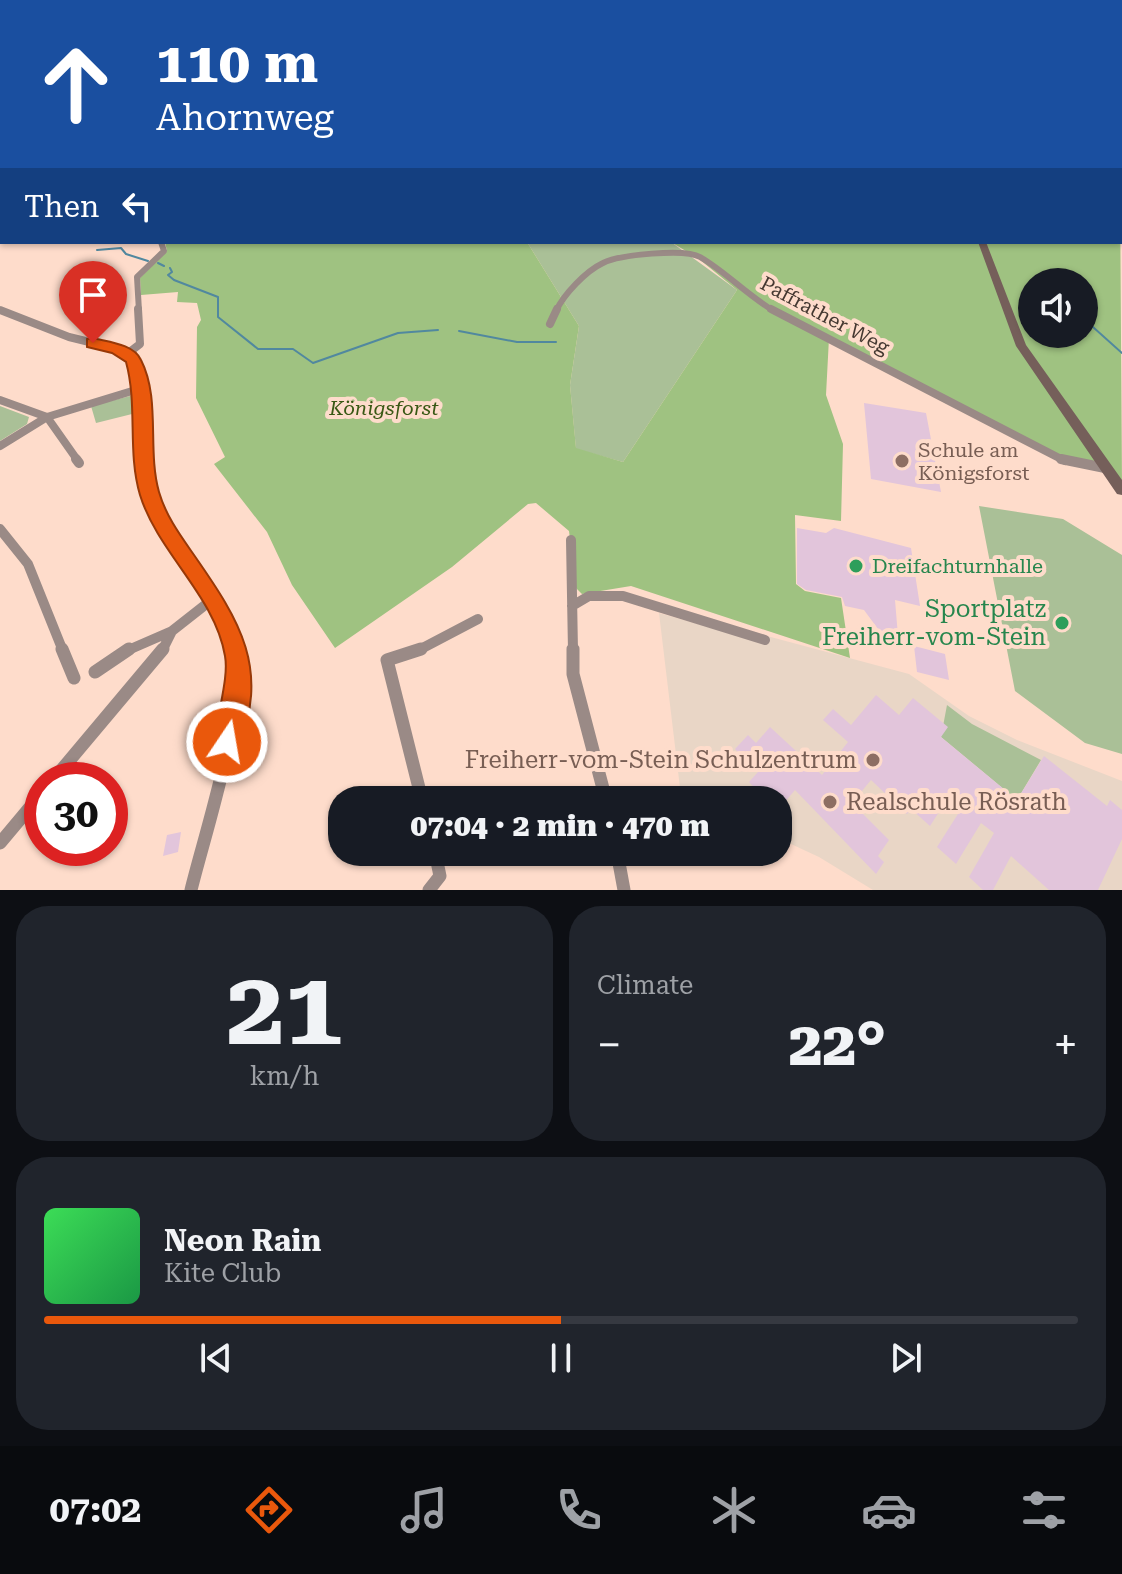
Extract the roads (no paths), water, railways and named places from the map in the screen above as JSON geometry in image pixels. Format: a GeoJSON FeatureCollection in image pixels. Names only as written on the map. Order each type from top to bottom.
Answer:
{"type":"FeatureCollection","features":[{"type":"Feature","properties":{"kind":"main road"},"geometry":{"type":"LineString","coordinates":[[983,244],[1021,346],[1122,490]]}},
{"type":"Feature","properties":{"kind":"street"},"geometry":{"type":"LineString","coordinates":[[127,354],[140,344],[137,277],[164,251],[162,244]]}},
{"type":"Feature","properties":{"kind":"street","name":"Paffrather Weg"},"geometry":{"type":"LineString","coordinates":[[550,324],[560,303],[585,276],[604,262],[684,251],[699,256],[748,296],[785,317],[1014,436],[1066,462],[1105,468]]}},
{"type":"Feature","properties":{"kind":"street"},"geometry":{"type":"LineString","coordinates":[[0,310],[55,333],[127,354],[139,371],[142,388],[142,455],[149,493],[162,526],[214,598],[226,620],[237,657],[237,697],[191,890]]}},
{"type":"Feature","properties":{"kind":"street"},"geometry":{"type":"LineString","coordinates":[[0,446],[47,417],[142,388]]}},
{"type":"Feature","properties":{"kind":"street"},"geometry":{"type":"LineString","coordinates":[[0,400],[47,417],[79,463]]}},
{"type":"Feature","properties":{"kind":"street"},"geometry":{"type":"LineString","coordinates":[[0,529],[28,564],[74,678]]}},
{"type":"Feature","properties":{"kind":"street"},"geometry":{"type":"LineString","coordinates":[[571,540],[573,674],[602,786]]}},
{"type":"Feature","properties":{"kind":"street"},"geometry":{"type":"LineString","coordinates":[[572,606],[589,596],[623,596],[765,640]]}},
{"type":"Feature","properties":{"kind":"street"},"geometry":{"type":"LineString","coordinates":[[95,672],[138,643],[172,631],[214,598]]}},
{"type":"Feature","properties":{"kind":"street"},"geometry":{"type":"LineString","coordinates":[[418,786],[387,660],[412,654],[478,619]]}},
{"type":"Feature","properties":{"kind":"street"},"geometry":{"type":"LineString","coordinates":[[68,762],[162,651],[172,631]]}},
{"type":"Feature","properties":{"kind":"street"},"geometry":{"type":"LineString","coordinates":[[0,843],[24,814]]}},
{"type":"Feature","properties":{"kind":"street"},"geometry":{"type":"LineString","coordinates":[[429,890],[440,876],[438,866]]}},
{"type":"Feature","properties":{"kind":"street"},"geometry":{"type":"LineString","coordinates":[[620,866],[624,890]]}},
{"type":"Feature","properties":{"kind":"waterway"},"geometry":{"type":"LineString","coordinates":[[97,250],[121,248],[126,254],[148,261]]}},
{"type":"Feature","properties":{"kind":"waterway"},"geometry":{"type":"LineString","coordinates":[[158,263],[164,266]]}},
{"type":"Feature","properties":{"kind":"waterway"},"geometry":{"type":"LineString","coordinates":[[170,268],[172,272],[168,275],[174,280],[218,297],[218,317],[258,349],[293,349],[313,363],[398,333],[438,330]]}},
{"type":"Feature","properties":{"kind":"waterway"},"geometry":{"type":"LineString","coordinates":[[459,331],[517,342],[556,342]]}},
{"type":"Feature","properties":{"kind":"waterway"},"geometry":{"type":"LineString","coordinates":[[1098,332],[1122,353]]}},
{"type":"Feature","properties":{"kind":"place","name":"Schule am Königsforst"},"geometry":{"type":"Point","coordinates":[902,461]}},
{"type":"Feature","properties":{"kind":"place","name":"Dreifachturnhalle"},"geometry":{"type":"Point","coordinates":[856,566]}},
{"type":"Feature","properties":{"kind":"place","name":"Sportplatz Freiherr-vom-Stein"},"geometry":{"type":"Point","coordinates":[1062,623]}},
{"type":"Feature","properties":{"kind":"place","name":"Freiherr-vom-Stein Schulzentrum"},"geometry":{"type":"Point","coordinates":[873,760]}},
{"type":"Feature","properties":{"kind":"place","name":"Realschule Rösrath"},"geometry":{"type":"Point","coordinates":[830,802]}},
{"type":"Feature","properties":{"kind":"park label","name":"Königsforst"},"geometry":{"type":"Point","coordinates":[384,408]}}]}
